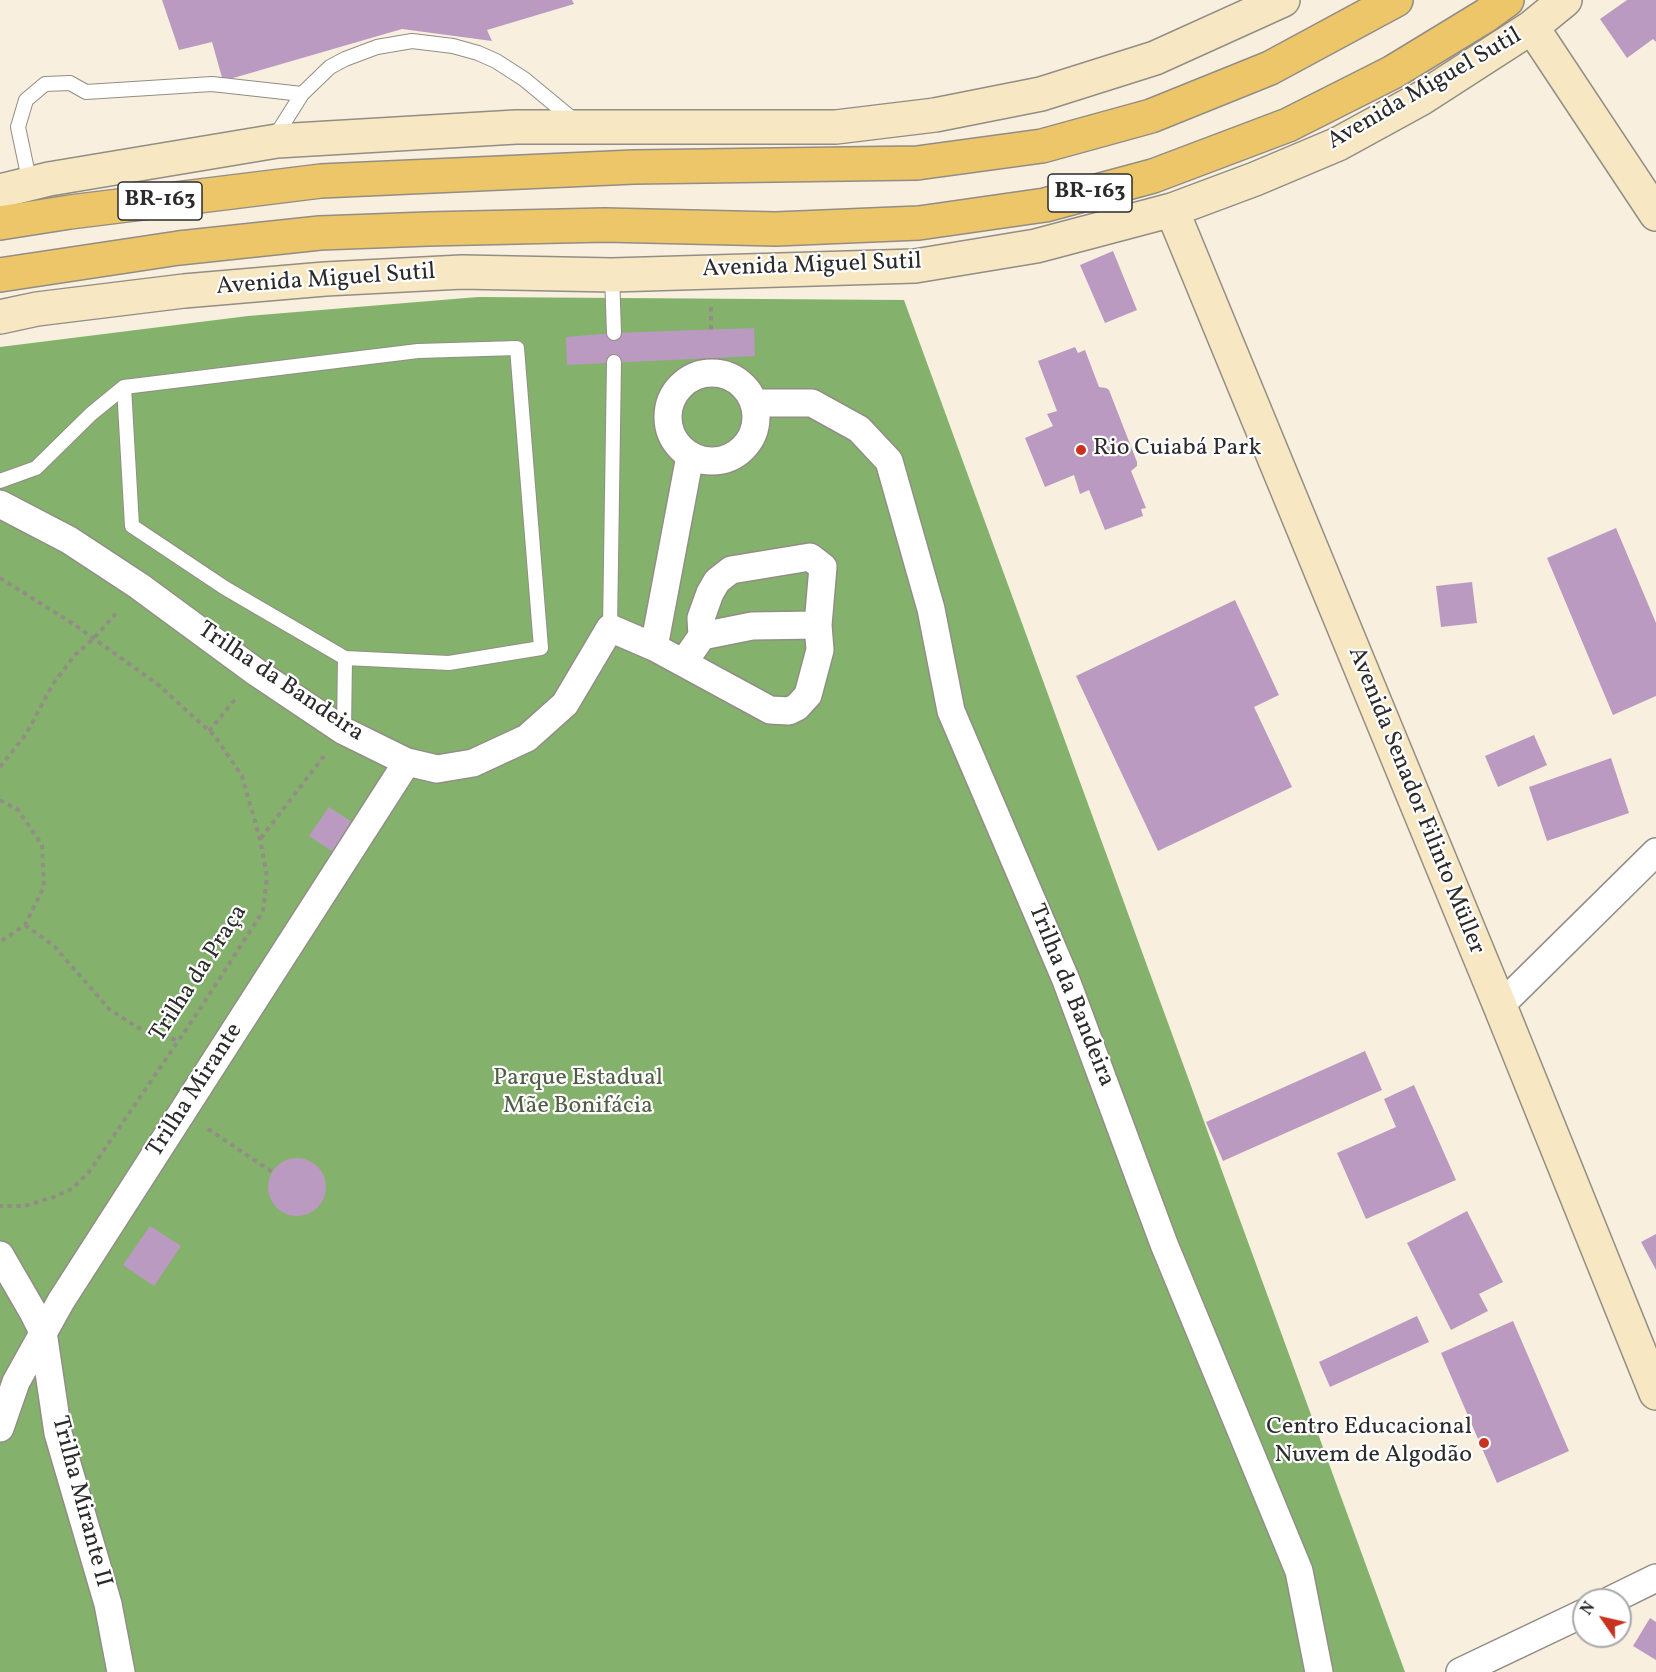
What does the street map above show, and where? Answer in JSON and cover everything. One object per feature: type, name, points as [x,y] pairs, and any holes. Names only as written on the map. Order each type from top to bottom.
[{"type":"highway","name":"BR-163","points":[[0,223],[70,212],[321,182],[634,167],[917,163],[1042,146],[1150,116],[1270,68],[1396,0]]},
{"type":"highway","name":"Avenida Miguel Sutil","points":[[0,275],[179,248],[320,233],[632,224],[776,229],[919,224],[1045,205],[1153,176],[1288,125],[1393,72],[1507,0]]},
{"type":"main road","points":[[15,188],[272,142],[516,127],[836,127],[935,115],[1041,94],[1155,58],[1283,0]]},
{"type":"main road","name":"Avenida Miguel Sutil","points":[[0,317],[38,309],[184,291],[325,279],[462,273],[612,275],[915,266],[1036,246],[1172,210],[1255,179],[1338,144],[1422,98],[1532,27],[1565,0]]},
{"type":"main road","points":[[1532,27],[1656,214]]},
{"type":"main road","name":"Avenida Senador Filinto Müller","points":[[1172,210],[1500,1006],[1656,1393]]},
{"type":"street","points":[[711,366],[739,381],[752,396],[755,406],[758,416],[753,435],[742,452],[724,461],[704,462],[690,456],[672,438],[668,420],[671,400],[683,384],[711,366]]},
{"type":"street","name":"Trilha da Bandeira","points":[[755,406],[762,403],[813,403],[859,429],[889,461],[931,609],[951,711],[1066,980],[1164,1244],[1299,1571],[1319,1672]]},
{"type":"street","points":[[654,647],[690,456]]},
{"type":"street","name":"Trilha da Bandeira","points":[[0,504],[86,551],[139,586],[256,672],[344,731],[407,762],[437,769],[472,763],[526,738],[564,704],[610,628]]},
{"type":"street","points":[[610,628],[684,662],[770,710],[789,711],[797,707],[808,695],[820,650],[818,625],[823,567],[810,556],[731,570],[717,580],[710,593],[701,618],[702,636],[684,662]]},
{"type":"street","points":[[702,636],[752,626],[818,625]]},
{"type":"street","name":"Trilha Mirante","points":[[0,1428],[16,1382],[43,1332],[407,762]]},
{"type":"street","points":[[1500,1006],[1656,852]]},
{"type":"street","name":"Trilha Mirante II","points":[[0,1255],[43,1332],[58,1433],[108,1604],[121,1672]]},
{"type":"street","points":[[1632,1590],[1656,1578]]},
{"type":"street","points":[[1460,1672],[1572,1619]]},
{"type":"lane","points":[[272,142],[302,94],[317,77],[345,59],[377,47],[397,43],[431,43],[478,53],[531,85],[582,127]]},
{"type":"lane","points":[[15,188],[18,127],[26,100],[45,84],[70,83],[86,92],[212,84],[302,94]]},
{"type":"lane","points":[[612,275],[614,333]]},
{"type":"lane","points":[[0,481],[36,468],[91,414],[124,387],[418,351],[517,348],[541,648],[449,663],[345,658],[225,588],[132,526],[124,387]]},
{"type":"lane","points":[[610,628],[614,362]]},
{"type":"lane","points":[[344,731],[345,658]]},
{"type":"path","name":"Trilha da Praça","points":[[0,578],[94,638],[156,682],[215,736],[242,777],[260,839],[267,878],[263,911],[179,1041],[89,1172],[72,1189],[24,1206],[0,1206]]},
{"type":"path","points":[[0,767],[26,734],[53,684],[75,655],[94,638]]},
{"type":"path","points":[[209,731],[256,672]]},
{"type":"path","points":[[260,839],[344,731]]},
{"type":"path","points":[[0,800],[18,810],[42,845],[44,887],[25,925],[0,942]]},
{"type":"path","points":[[25,925],[54,946],[110,1010],[139,1028],[179,1041]]},
{"type":"path","points":[[182,1112],[272,1172]]},
{"type":"green space","name":"Parque Estadual Mãe Bonifácia","points":[[478,297],[904,300],[1405,1672],[0,1672],[0,347],[248,316]]},
{"type":"building","points":[[162,0],[572,0],[574,4],[487,30],[492,41],[402,29],[223,81],[212,42],[179,50]]},
{"type":"building","points":[[1627,0],[1656,0],[1656,42],[1653,39],[1627,58],[1600,19]]},
{"type":"building","points":[[1113,251],[1137,310],[1105,323],[1080,265]]},
{"type":"building","points":[[754,328],[755,356],[567,365],[566,337]]},
{"type":"building","name":"Rio Cuiabá Park","points":[[1075,347],[1078,353],[1085,350],[1099,387],[1109,390],[1137,462],[1137,466],[1131,471],[1146,508],[1141,509],[1143,516],[1105,530],[1089,490],[1080,494],[1074,475],[1045,487],[1025,438],[1053,426],[1047,414],[1057,411],[1038,361]]},
{"type":"building","points":[[1616,528],[1656,623],[1656,696],[1613,715],[1547,558]]},
{"type":"building","points":[[1472,582],[1477,623],[1441,627],[1436,586]]},
{"type":"building","points":[[1235,600],[1279,695],[1254,707],[1292,787],[1158,851],[1076,676]]},
{"type":"building","points":[[1534,735],[1547,765],[1498,787],[1485,756]]},
{"type":"building","points":[[1611,758],[1629,813],[1547,841],[1529,787]]},
{"type":"building","points":[[329,807],[358,826],[338,855],[309,836]]},
{"type":"building","points":[[1365,1051],[1382,1090],[1223,1161],[1206,1122]]},
{"type":"building","points":[[1414,1085],[1456,1180],[1366,1219],[1337,1153],[1396,1127],[1384,1099]]},
{"type":"building","points":[[291,1158],[303,1158],[318,1166],[326,1181],[326,1193],[318,1208],[303,1216],[291,1216],[276,1208],[268,1193],[268,1181],[276,1166]]},
{"type":"building","points":[[1467,1211],[1503,1282],[1479,1294],[1488,1311],[1451,1330],[1407,1243]]},
{"type":"building","points":[[150,1226],[181,1246],[154,1286],[123,1265]]},
{"type":"building","points":[[1656,1234],[1656,1270],[1641,1242]]},
{"type":"building","points":[[1417,1316],[1429,1342],[1330,1387],[1319,1362]]},
{"type":"building","points":[[1513,1321],[1569,1451],[1497,1483],[1441,1353]]},
{"type":"building","points":[[1650,1618],[1656,1622],[1656,1660],[1633,1646]]},
{"type":"place","name":"Rio Cuiabá Park","points":[[1081,450]]},
{"type":"place","name":"Centro Educacional Nuvem de Algodão","points":[[1484,1443]]}]
